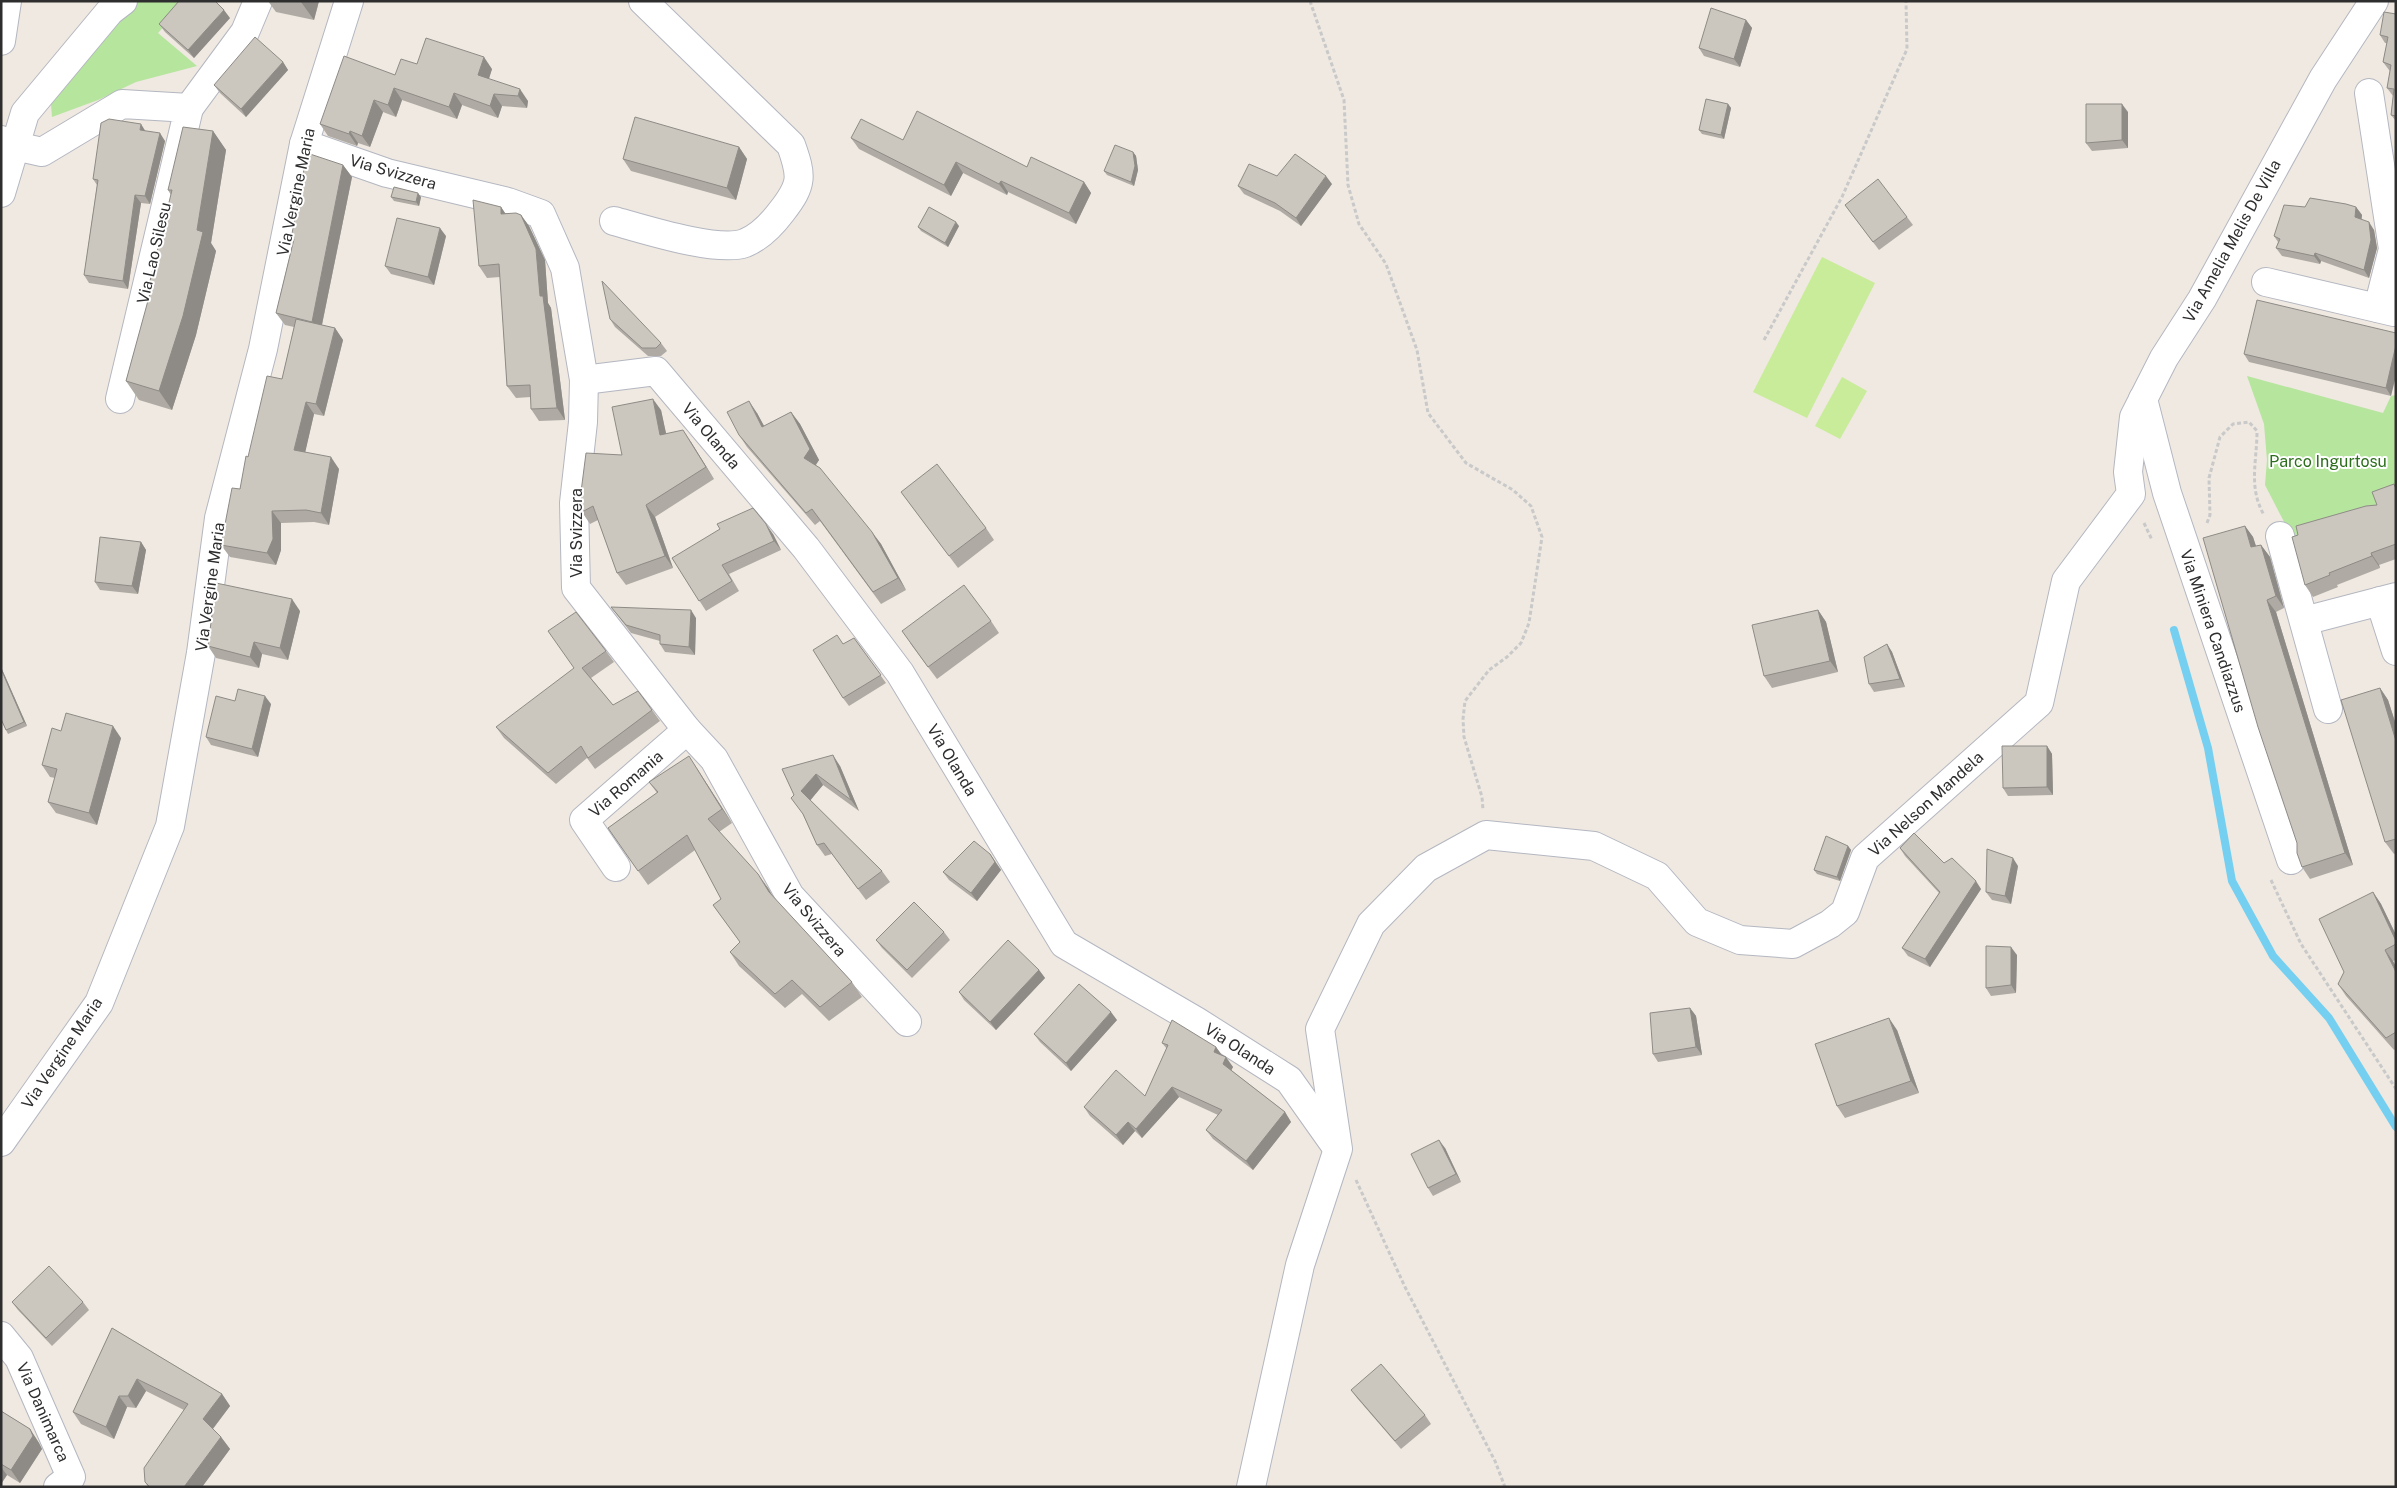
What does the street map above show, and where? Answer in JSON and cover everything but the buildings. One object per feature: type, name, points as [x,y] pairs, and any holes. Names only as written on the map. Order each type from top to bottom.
[{"type":"street","points":[[1,41],[7,1]]},
{"type":"street","points":[[1,193],[8,143],[25,113],[110,11],[123,1]]},
{"type":"street","name":"Via Lao Silesu","points":[[120,399],[189,108],[245,32],[258,1]]},
{"type":"street","name":"Via Vergine Maria","points":[[1,1142],[99,1003],[170,826],[201,653],[219,518],[263,349],[304,144],[349,1]]},
{"type":"street","points":[[614,221],[664,235],[719,245],[745,243],[771,226],[796,194],[800,171],[791,145],[643,1]]},
{"type":"street","name":"Via Amelia Melis De Villa","points":[[2130,494],[2128,472],[2134,417],[2164,358],[2202,299],[2323,79],[2374,1]]},
{"type":"street","points":[[2266,282],[2387,310],[2393,249],[2369,93]]},
{"type":"street","points":[[8,143],[42,152],[122,104],[189,108]]},
{"type":"street","name":"Via Svizzera","points":[[304,144],[387,173],[508,202],[541,214],[565,268],[584,380],[583,422],[574,502],[576,588],[687,730],[714,759],[790,896],[907,1022]]},
{"type":"street","name":"Via Olanda","points":[[584,380],[656,371],[806,548],[900,673],[1064,944],[1196,1021],[1289,1080],[1338,1149]]},
{"type":"street","name":"Via Miniera Candiazzus","points":[[2143,399],[2167,493],[2291,860]]},
{"type":"street","name":"Via Nelson Mandela","points":[[1486,835],[1594,846],[1657,876],[1696,922],[1740,940],[1793,944],[1830,924],[1845,912],[1865,858],[2039,703],[2066,581],[2130,494]]},
{"type":"street","points":[[2280,536],[2328,709]]},
{"type":"street","points":[[2304,621],[2388,599],[2396,651]]},
{"type":"street","name":"Via Romania","points":[[616,867],[584,820],[687,730]]},
{"type":"street","points":[[1251,1487],[1300,1265],[1338,1149],[1320,1029],[1371,924],[1426,868],[1486,835]]},
{"type":"street","name":"Via Danimarca","points":[[1,1336],[20,1358],[71,1477],[58,1487]]},
{"type":"path","points":[[1310,1],[1344,100],[1348,185],[1352,201],[1359,224],[1386,264],[1418,350],[1428,413],[1466,463],[1513,490],[1531,506],[1542,537],[1529,623],[1521,642],[1508,657],[1489,670],[1465,701],[1464,737],[1482,797],[1486,835]]},
{"type":"path","points":[[1764,340],[1842,197],[1907,49],[1906,1]]},
{"type":"path","points":[[2181,533],[2205,528],[2210,515],[2209,478],[2220,437],[2233,424],[2249,422],[2257,430],[2254,481],[2256,501],[2280,536]]},
{"type":"path","points":[[1338,1149],[1362,1189],[1405,1287],[1495,1461],[1505,1487]]},
{"type":"green space","points":[[134,1],[187,1],[158,33],[197,66],[136,82],[98,100],[52,117],[50,92]]},
{"type":"green space","points":[[1822,257],[1875,283],[1807,418],[1753,392]]},
{"type":"green space","name":"Parco Ingurtosu","points":[[2247,376],[2383,413],[2391,396],[2396,395],[2396,498],[2298,549],[2265,485],[2267,460],[2264,424]]},
{"type":"green space","points":[[1842,377],[1867,391],[1840,439],[1815,426]]},
{"type":"waterway","points":[[2174,630],[2208,748],[2232,881],[2273,956],[2329,1018],[2396,1127]]}]
